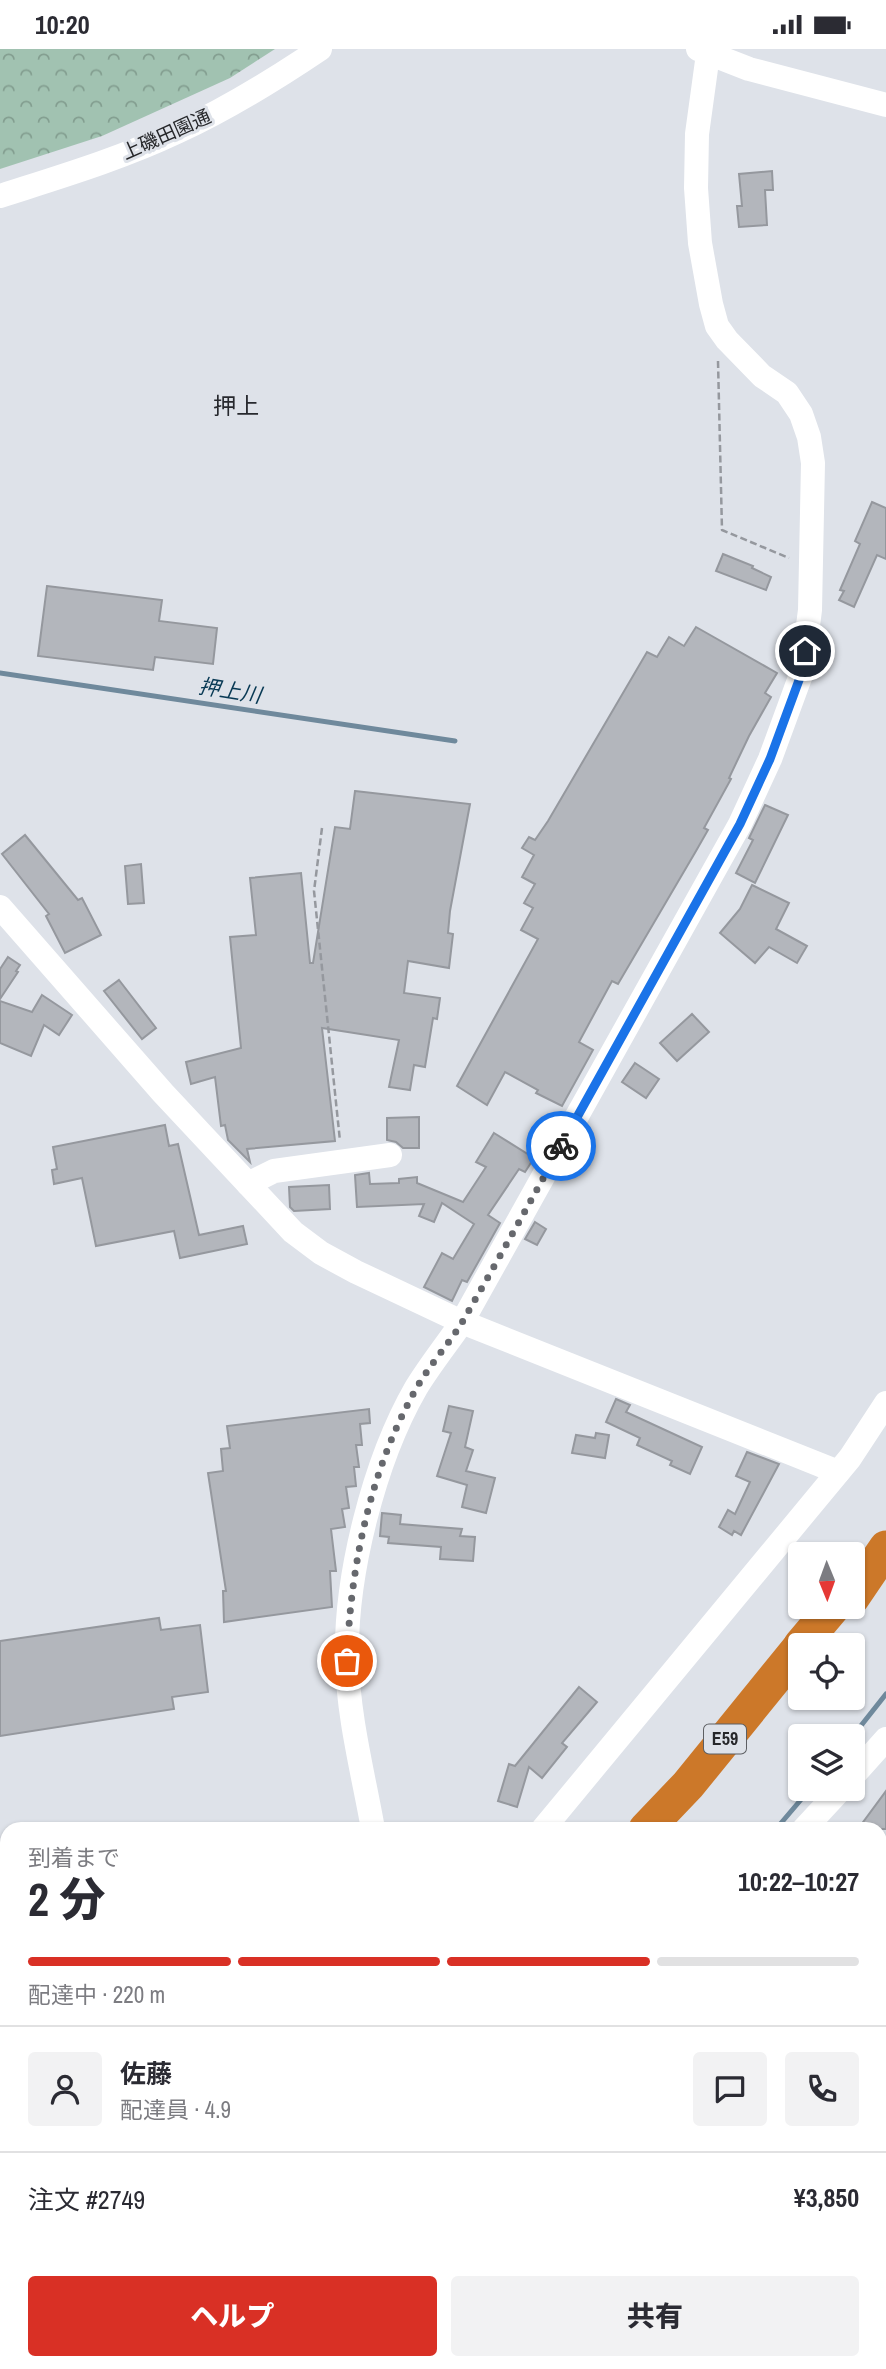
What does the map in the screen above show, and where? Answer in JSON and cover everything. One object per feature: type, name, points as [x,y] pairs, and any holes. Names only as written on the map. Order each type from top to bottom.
[{"type":"highway","points":[[865,1567],[886,1542]]},
{"type":"highway","points":[[865,1579],[886,1548]]},
{"type":"highway","name":"E59","points":[[812,1633],[823,1619]]},
{"type":"highway","name":"E59","points":[[653,1822],[688,1785],[788,1662]]},
{"type":"highway","name":"E59","points":[[677,1822],[702,1795],[788,1685]]},
{"type":"street","name":"上磯田園通","points":[[0,196],[96,164],[175,133],[239,101],[320,49]]},
{"type":"street","points":[[372,1822],[350,1701],[347,1661],[352,1586],[367,1515],[390,1443],[416,1388],[462,1322],[740,824],[770,759],[802,672],[812,568],[813,463],[809,437],[801,414],[788,393],[744,360],[717,326],[710,304],[700,243],[696,188],[703,51],[748,69],[886,104]]},
{"type":"street","points":[[0,907],[163,1093],[293,1232],[321,1253],[462,1322],[838,1472]]},
{"type":"street","points":[[248,1184],[274,1171],[390,1155]]},
{"type":"street","points":[[549,1822],[838,1472],[886,1403]]},
{"type":"street","points":[[865,1762],[886,1739]]},
{"type":"street","points":[[810,1822],[830,1801]]},
{"type":"path","points":[[717,326],[722,530],[812,568]]},
{"type":"path","points":[[322,828],[314,891],[342,1162]]},
{"type":"green space","points":[[0,49],[275,49],[230,78],[102,136],[0,169]]},
{"type":"building","points":[[772,171],[773,190],[765,190],[767,225],[739,227],[737,206],[742,206],[739,174]]},
{"type":"building","points":[[872,502],[886,508],[886,559],[877,555],[854,607],[839,600],[844,591],[840,590],[860,544],[855,541]]},
{"type":"building","points":[[723,554],[753,566],[752,568],[771,577],[766,590],[716,571]]},
{"type":"building","points":[[47,586],[162,600],[159,621],[217,628],[213,664],[155,657],[153,670],[38,656]]},
{"type":"building","points":[[696,627],[777,673],[765,693],[771,697],[704,828],[708,830],[618,984],[612,981],[579,1042],[593,1050],[562,1106],[536,1093],[538,1090],[505,1072],[487,1105],[457,1086],[538,939],[521,930],[533,908],[524,903],[535,884],[522,877],[534,855],[522,848],[529,837],[535,840],[548,821],[647,652],[657,657],[669,637],[684,646]]},
{"type":"building","points":[[355,791],[470,804],[450,911],[448,933],[453,934],[449,968],[408,961],[404,993],[440,998],[437,1019],[433,1018],[425,1067],[414,1065],[410,1090],[389,1087],[399,1040],[322,1028],[335,1141],[247,1149],[250,1162],[228,1140],[225,1125],[221,1126],[215,1077],[191,1084],[186,1062],[241,1048],[230,937],[256,935],[250,878],[301,873],[310,963],[313,963],[335,827],[350,829]]},
{"type":"building","points":[[765,805],[788,815],[755,883],[736,873],[753,840],[749,838]]},
{"type":"building","points":[[25,835],[78,900],[82,898],[101,935],[65,953],[46,916],[49,914],[2,854]]},
{"type":"building","points":[[141,864],[144,903],[128,904],[125,866]]},
{"type":"building","points":[[752,885],[789,903],[776,929],[807,946],[797,963],[769,947],[755,963],[720,933],[740,909]]},
{"type":"building","points":[[8,957],[20,965],[0,999],[0,969]]},
{"type":"building","points":[[119,980],[156,1028],[142,1039],[104,991]]},
{"type":"building","points":[[42,995],[72,1015],[59,1035],[44,1025],[31,1056],[0,1043],[0,1001],[32,1012]]},
{"type":"building","points":[[692,1014],[709,1032],[677,1061],[660,1043]]},
{"type":"building","points":[[635,1063],[659,1079],[646,1098],[622,1082]]},
{"type":"building","points":[[419,1117],[419,1148],[403,1148],[396,1142],[387,1140],[387,1118]]},
{"type":"building","points":[[165,1125],[169,1146],[178,1144],[199,1235],[243,1226],[247,1244],[180,1258],[174,1231],[96,1246],[82,1178],[54,1184],[52,1170],[57,1169],[53,1147]]},
{"type":"building","points":[[494,1133],[534,1158],[525,1172],[519,1169],[488,1215],[500,1223],[467,1282],[462,1280],[452,1301],[424,1287],[442,1253],[453,1259],[474,1224],[442,1203],[434,1222],[419,1216],[424,1204],[357,1207],[355,1175],[369,1173],[370,1184],[399,1183],[399,1179],[417,1177],[417,1183],[463,1202],[486,1167],[476,1162]]},
{"type":"building","points":[[329,1185],[330,1209],[294,1211],[290,1207],[289,1187]]},
{"type":"building","points":[[535,1222],[546,1229],[537,1245],[525,1239]]},
{"type":"building","points":[[616,1399],[630,1405],[626,1412],[702,1447],[690,1474],[670,1465],[672,1461],[637,1445],[640,1438],[606,1422]]},
{"type":"building","points":[[449,1406],[473,1411],[465,1447],[473,1450],[466,1471],[495,1478],[486,1513],[462,1507],[467,1485],[437,1476],[451,1433],[443,1431]]},
{"type":"building","points":[[369,1409],[370,1423],[360,1424],[362,1445],[356,1445],[359,1467],[354,1467],[356,1486],[346,1487],[349,1508],[342,1509],[345,1527],[331,1529],[336,1571],[330,1571],[332,1607],[224,1622],[223,1591],[226,1591],[208,1473],[223,1471],[221,1449],[230,1448],[227,1426]]},
{"type":"building","points":[[596,1433],[609,1435],[605,1458],[572,1453],[576,1435],[595,1438]]},
{"type":"building","points":[[747,1452],[779,1464],[741,1535],[734,1531],[732,1535],[719,1527],[728,1510],[735,1514],[750,1482],[736,1476]]},
{"type":"building","points":[[382,1513],[401,1515],[400,1524],[462,1529],[460,1536],[475,1537],[473,1561],[440,1559],[441,1547],[388,1543],[389,1537],[380,1536]]},
{"type":"building","points":[[159,1618],[161,1630],[200,1625],[208,1692],[172,1697],[174,1709],[0,1736],[0,1641]]},
{"type":"building","points":[[579,1687],[597,1702],[562,1743],[567,1747],[542,1778],[529,1767],[517,1807],[498,1801],[509,1764],[515,1766]]},
{"type":"building","points":[[886,1791],[886,1822],[863,1822]]},
{"type":"waterway","name":"押上川","points":[[0,673],[455,741]]},
{"type":"waterway","points":[[862,1724],[886,1694]]},
{"type":"waterway","points":[[782,1822],[800,1801]]},
{"type":"way so far","points":[[347,1661],[352,1586],[367,1515],[390,1443],[416,1388],[462,1322],[561,1146]]},
{"type":"district","name":"押上","points":[[236,406]]},
{"type":"route","points":[[561,1146],[740,824],[770,759],[802,672],[805,651]]}]
